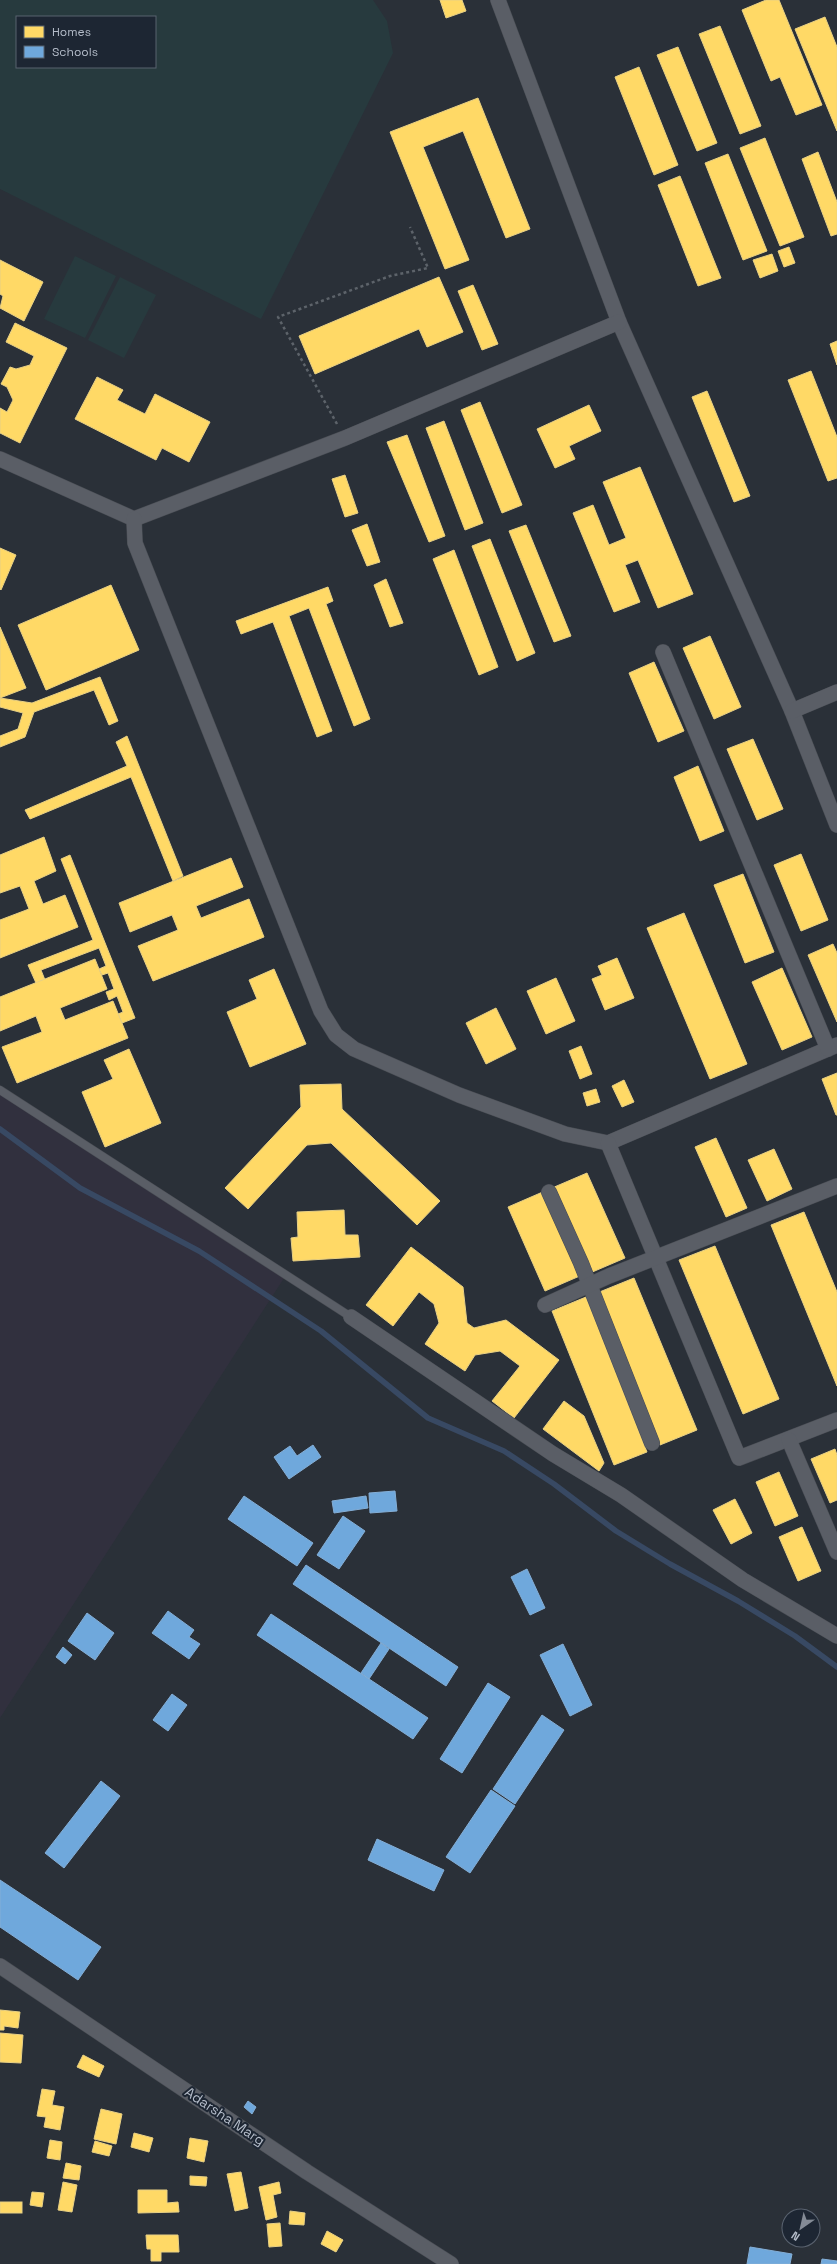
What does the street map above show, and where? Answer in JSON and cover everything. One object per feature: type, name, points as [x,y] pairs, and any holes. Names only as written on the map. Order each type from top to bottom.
[{"type":"street","points":[[498,0],[619,322],[792,711],[837,825]]},
{"type":"street","points":[[0,459],[134,519],[345,438],[619,322]]},
{"type":"street","points":[[134,519],[135,543],[321,1011],[336,1036],[354,1049],[459,1095],[565,1134],[608,1143],[832,1047],[663,652]]},
{"type":"street","points":[[792,711],[837,692]]},
{"type":"street","points":[[608,1143],[657,1257],[739,1458],[790,1440],[837,1420]]},
{"type":"street","points":[[545,1305],[657,1257],[837,1186]]},
{"type":"street","points":[[549,1192],[581,1263],[588,1286],[652,1443]]},
{"type":"street","points":[[351,1317],[553,1454],[620,1495],[743,1580],[837,1636]]},
{"type":"street","points":[[790,1440],[837,1552]]},
{"type":"street","name":"Adarsha Marg","points":[[0,1966],[307,2172],[451,2264]]},
{"type":"lane","points":[[0,1090],[351,1317]]},
{"type":"path","points":[[345,438],[278,316],[390,276],[428,268],[410,227]]},
{"type":"shaded area","points":[[0,1090],[286,1275],[0,1718]]},
{"type":"green space","points":[[0,0],[373,0],[387,21],[393,53],[261,319],[0,189]]},
{"type":"green space","points":[[75,256],[116,276],[85,338],[44,319]]},
{"type":"green space","points":[[120,277],[156,295],[124,358],[88,340]]},
{"type":"building: Homes","points":[[440,0],[462,0],[466,11],[446,18]]},
{"type":"building: Homes","points":[[766,0],[779,0],[822,105],[796,115],[780,77],[771,81],[742,10]]},
{"type":"building: Homes","points":[[825,17],[837,47],[837,131],[795,29]]},
{"type":"building: Homes","points":[[720,26],[761,126],[740,134],[699,34]]},
{"type":"building: Homes","points":[[678,47],[717,143],[697,151],[657,55]]},
{"type":"building: Homes","points":[[639,67],[678,165],[654,175],[615,77]]},
{"type":"building: Homes","points":[[478,98],[530,229],[506,238],[463,131],[423,147],[469,260],[445,269],[390,132]]},
{"type":"building: Homes","points":[[765,138],[804,237],[780,246],[740,148]]},
{"type":"building: Homes","points":[[818,152],[837,202],[837,234],[831,236],[802,159]]},
{"type":"building: Homes","points":[[728,154],[767,251],[743,260],[705,163]]},
{"type":"building: Homes","points":[[680,176],[721,278],[698,286],[658,185]]},
{"type":"building: Homes","points":[[789,247],[795,263],[784,267],[778,251]]},
{"type":"building: Homes","points":[[772,254],[778,271],[760,278],[753,260]]},
{"type":"building: Homes","points":[[0,260],[43,282],[24,321],[0,308],[3,296],[0,294]]},
{"type":"building: Homes","points":[[439,277],[463,332],[427,347],[419,329],[315,374],[299,336]]},
{"type":"building: Homes","points":[[473,285],[498,344],[482,350],[458,291]]},
{"type":"building: Homes","points":[[15,323],[67,348],[20,443],[0,433],[0,408],[7,412],[13,400],[7,387],[1,384],[10,367],[16,369],[30,365],[34,356],[6,342]]},
{"type":"building: Homes","points":[[837,341],[837,365],[830,344]]},
{"type":"building: Homes","points":[[811,371],[837,437],[837,478],[828,481],[788,380]]},
{"type":"building: Homes","points":[[97,377],[123,390],[117,400],[145,414],[155,394],[210,422],[189,462],[162,448],[156,460],[75,419]]},
{"type":"building: Homes","points":[[707,391],[750,496],[734,502],[692,397]]},
{"type":"building: Homes","points":[[480,402],[522,505],[502,513],[461,410]]},
{"type":"building: Homes","points":[[589,405],[601,431],[569,446],[575,459],[555,468],[537,429]]},
{"type":"building: Homes","points":[[444,421],[483,523],[465,530],[426,428]]},
{"type":"building: Homes","points":[[407,435],[445,536],[429,542],[387,442]]},
{"type":"building: Homes","points":[[640,467],[693,594],[658,608],[638,560],[625,565],[640,602],[614,612],[573,513],[593,505],[609,545],[626,538],[603,482]]},
{"type":"building: Homes","points":[[345,475],[358,513],[345,517],[332,479]]},
{"type":"building: Homes","points":[[367,524],[380,562],[367,566],[352,530]]},
{"type":"building: Homes","points":[[526,525],[571,636],[554,642],[509,531]]},
{"type":"building: Homes","points":[[490,539],[535,653],[517,661],[472,546]]},
{"type":"building: Homes","points":[[0,548],[16,555],[1,590],[0,589]]},
{"type":"building: Homes","points":[[454,550],[498,667],[479,675],[433,559]]},
{"type":"building: Homes","points":[[386,579],[403,623],[390,627],[374,585]]},
{"type":"building: Homes","points":[[111,585],[139,650],[46,690],[18,625]]},
{"type":"building: Homes","points":[[328,587],[333,601],[326,604],[370,719],[354,726],[309,608],[289,616],[332,731],[317,737],[273,622],[241,634],[236,621]]},
{"type":"building: Homes","points":[[0,627],[26,688],[0,698]]},
{"type":"building: Homes","points":[[710,636],[741,707],[714,719],[683,648]]},
{"type":"building: Homes","points":[[654,662],[684,731],[658,742],[629,673]]},
{"type":"building: Homes","points":[[100,677],[118,721],[109,725],[94,690],[34,712],[25,737],[0,747],[0,736],[18,729],[23,713],[0,707],[0,698],[32,703]]},
{"type":"building: Homes","points":[[127,736],[183,876],[173,881],[131,777],[30,819],[25,810],[127,766],[116,742]]},
{"type":"building: Homes","points":[[753,739],[783,809],[757,820],[727,749]]},
{"type":"building: Homes","points":[[698,766],[724,831],[700,841],[674,777]]},
{"type":"building: Homes","points":[[44,837],[56,871],[34,881],[43,904],[65,895],[78,927],[0,958],[0,920],[29,909],[20,886],[0,893],[0,855]]},
{"type":"building: Homes","points":[[801,854],[828,920],[801,931],[774,865]]},
{"type":"building: Homes","points":[[70,855],[135,1018],[122,1023],[118,1014],[123,1012],[117,996],[109,1000],[106,992],[114,989],[108,973],[102,975],[99,969],[106,966],[99,948],[41,970],[45,980],[36,983],[28,965],[93,940],[61,859]]},
{"type":"building: Homes","points":[[231,858],[243,887],[196,906],[201,918],[249,899],[264,937],[153,981],[138,946],[178,930],[172,915],[130,932],[119,903]]},
{"type":"building: Homes","points":[[743,874],[774,952],[745,963],[714,885]]},
{"type":"building: Homes","points":[[684,913],[747,1064],[710,1079],[647,928]]},
{"type":"building: Homes","points":[[833,944],[837,953],[837,1022],[808,955]]},
{"type":"building: Homes","points":[[617,958],[634,998],[605,1010],[592,979],[602,975],[598,966]]},
{"type":"building: Homes","points":[[95,959],[107,989],[60,1008],[65,1020],[113,1001],[128,1038],[17,1083],[2,1047],[42,1032],[36,1016],[0,1031],[0,997]]},
{"type":"building: Homes","points":[[782,968],[812,1037],[782,1050],[752,982]]},
{"type":"building: Homes","points":[[274,969],[306,1044],[250,1067],[227,1012],[257,999],[249,980]]},
{"type":"building: Homes","points":[[556,978],[575,1021],[546,1034],[527,991]]},
{"type":"building: Homes","points":[[496,1008],[516,1049],[486,1064],[466,1023]]},
{"type":"building: Homes","points":[[581,1046],[592,1074],[580,1079],[569,1051]]},
{"type":"building: Homes","points":[[129,1049],[161,1123],[105,1147],[82,1092],[113,1079],[104,1060]]},
{"type":"building: Homes","points":[[837,1073],[837,1115],[836,1115],[822,1079]]},
{"type":"building: Homes","points":[[624,1080],[634,1102],[622,1107],[612,1086]]},
{"type":"building: Homes","points":[[341,1084],[342,1109],[440,1201],[417,1225],[331,1143],[307,1145],[248,1209],[225,1188],[301,1107],[300,1085]]},
{"type":"building: Homes","points":[[596,1089],[600,1102],[587,1106],[583,1093]]},
{"type":"building: Homes","points":[[716,1138],[747,1208],[726,1217],[695,1147]]},
{"type":"building: Homes","points":[[774,1149],[792,1189],[767,1201],[748,1160]]},
{"type":"building: Homes","points":[[587,1173],[625,1258],[590,1273],[552,1188]]},
{"type":"building: Homes","points":[[545,1191],[582,1275],[545,1291],[508,1207]]},
{"type":"building: Homes","points":[[344,1210],[345,1235],[358,1235],[360,1257],[293,1261],[291,1238],[298,1237],[297,1212]]},
{"type":"building: Homes","points":[[804,1212],[837,1292],[837,1386],[771,1225]]},
{"type":"building: Homes","points":[[715,1246],[779,1399],[743,1414],[679,1260]]},
{"type":"building: Homes","points":[[411,1247],[463,1287],[467,1323],[474,1328],[506,1320],[559,1360],[514,1418],[492,1401],[520,1366],[500,1351],[475,1355],[465,1371],[425,1344],[439,1323],[434,1304],[419,1292],[393,1326],[366,1305]]},
{"type":"building: Homes","points":[[634,1278],[697,1430],[660,1445],[597,1293]]},
{"type":"building: Homes","points":[[586,1297],[647,1452],[614,1465],[552,1311]]},
{"type":"building: Homes","points":[[564,1401],[584,1416],[604,1463],[599,1471],[543,1429]]},
{"type":"building: Homes","points":[[835,1449],[837,1455],[837,1500],[830,1503],[811,1459]]},
{"type":"building: Homes","points":[[779,1472],[798,1516],[775,1526],[756,1482]]},
{"type":"building: Homes","points":[[735,1499],[752,1533],[731,1544],[713,1510]]},
{"type":"building: Homes","points":[[802,1527],[821,1571],[798,1581],[779,1537]]},
{"type":"building: Homes","points":[[0,2010],[20,2012],[18,2028],[4,2026],[4,2030],[0,2030]]},
{"type":"building: Homes","points":[[0,2033],[23,2035],[21,2063],[0,2062]]},
{"type":"building: Homes","points":[[83,2055],[104,2066],[99,2077],[77,2067]]},
{"type":"building: Homes","points":[[42,2089],[55,2091],[52,2105],[64,2107],[60,2130],[44,2127],[46,2117],[37,2116]]},
{"type":"building: Homes","points":[[101,2109],[122,2114],[116,2144],[94,2139]]},
{"type":"building: Homes","points":[[134,2133],[153,2138],[149,2152],[131,2147]]},
{"type":"building: Homes","points":[[190,2138],[208,2141],[204,2162],[187,2158]]},
{"type":"building: Homes","points":[[50,2140],[62,2142],[60,2160],[47,2158]]},
{"type":"building: Homes","points":[[95,2141],[112,2146],[109,2156],[92,2152]]},
{"type":"building: Homes","points":[[66,2163],[81,2166],[79,2180],[63,2178]]},
{"type":"building: Homes","points":[[241,2172],[248,2208],[235,2211],[227,2174]]},
{"type":"building: Homes","points":[[190,2176],[207,2177],[206,2186],[190,2185]]},
{"type":"building: Homes","points":[[63,2182],[77,2185],[72,2212],[58,2210]]},
{"type":"building: Homes","points":[[279,2182],[281,2193],[273,2195],[277,2217],[266,2220],[259,2187]]},
{"type":"building: Homes","points":[[138,2190],[167,2190],[167,2203],[178,2202],[179,2212],[138,2213]]},
{"type":"building: Homes","points":[[32,2192],[44,2193],[42,2207],[30,2205]]},
{"type":"building: Homes","points":[[0,2202],[22,2202],[22,2213],[0,2213]]},
{"type":"building: Homes","points":[[290,2211],[305,2213],[304,2225],[289,2224]]},
{"type":"building: Homes","points":[[280,2223],[282,2246],[269,2247],[267,2224]]},
{"type":"building: Homes","points":[[327,2231],[343,2240],[336,2252],[321,2244]]},
{"type":"building: Homes","points":[[146,2235],[178,2235],[179,2252],[161,2252],[161,2261],[151,2261],[151,2249],[147,2249]]},
{"type":"building: Schools","points":[[313,1445],[321,1457],[289,1479],[274,1457],[290,1446],[297,1456]]},
{"type":"building: Schools","points":[[395,1491],[397,1511],[370,1513],[369,1493]]},
{"type":"building: Schools","points":[[244,1496],[313,1543],[297,1566],[228,1519]]},
{"type":"building: Schools","points":[[366,1496],[368,1508],[334,1513],[332,1501]]},
{"type":"building: Schools","points":[[343,1516],[365,1531],[339,1569],[317,1555]]},
{"type":"building: Schools","points":[[306,1565],[458,1667],[446,1686],[293,1584]]},
{"type":"building: Schools","points":[[527,1569],[545,1608],[530,1615],[511,1577]]},
{"type":"building: Schools","points":[[168,1611],[194,1630],[189,1637],[200,1644],[189,1659],[152,1633]]},
{"type":"building: Schools","points":[[87,1613],[114,1633],[95,1660],[68,1641]]},
{"type":"building: Schools","points":[[271,1614],[428,1718],[413,1739],[257,1635]]},
{"type":"building: Schools","points":[[381,1643],[389,1649],[369,1679],[361,1673]]},
{"type":"building: Schools","points":[[563,1644],[592,1705],[570,1716],[540,1655]]},
{"type":"building: Schools","points":[[63,1647],[72,1655],[65,1664],[56,1657]]},
{"type":"building: Schools","points":[[488,1683],[510,1697],[462,1773],[440,1759]]},
{"type":"building: Schools","points":[[172,1694],[187,1705],[168,1731],[153,1720]]},
{"type":"building: Schools","points":[[542,1715],[564,1730],[515,1804],[493,1789]]},
{"type":"building: Schools","points":[[101,1781],[120,1796],[64,1868],[45,1853]]},
{"type":"building: Schools","points":[[491,1790],[515,1806],[470,1873],[446,1857]]},
{"type":"building: Schools","points":[[377,1839],[444,1870],[434,1891],[368,1860]]},
{"type":"building: Schools","points":[[0,1880],[101,1947],[78,1980],[0,1927]]},
{"type":"building: Schools","points":[[248,2101],[256,2107],[252,2114],[244,2107]]},
{"type":"building: Schools","points":[[750,2247],[792,2254],[790,2264],[747,2264]]},
{"type":"building: Schools","points":[[822,2259],[837,2261],[837,2264],[821,2264]]},
{"type":"waterway","points":[[0,1129],[80,1188],[199,1251],[321,1331],[428,1418],[504,1451],[554,1484],[616,1531],[670,1564],[738,1601],[795,1636],[837,1667]]}]
